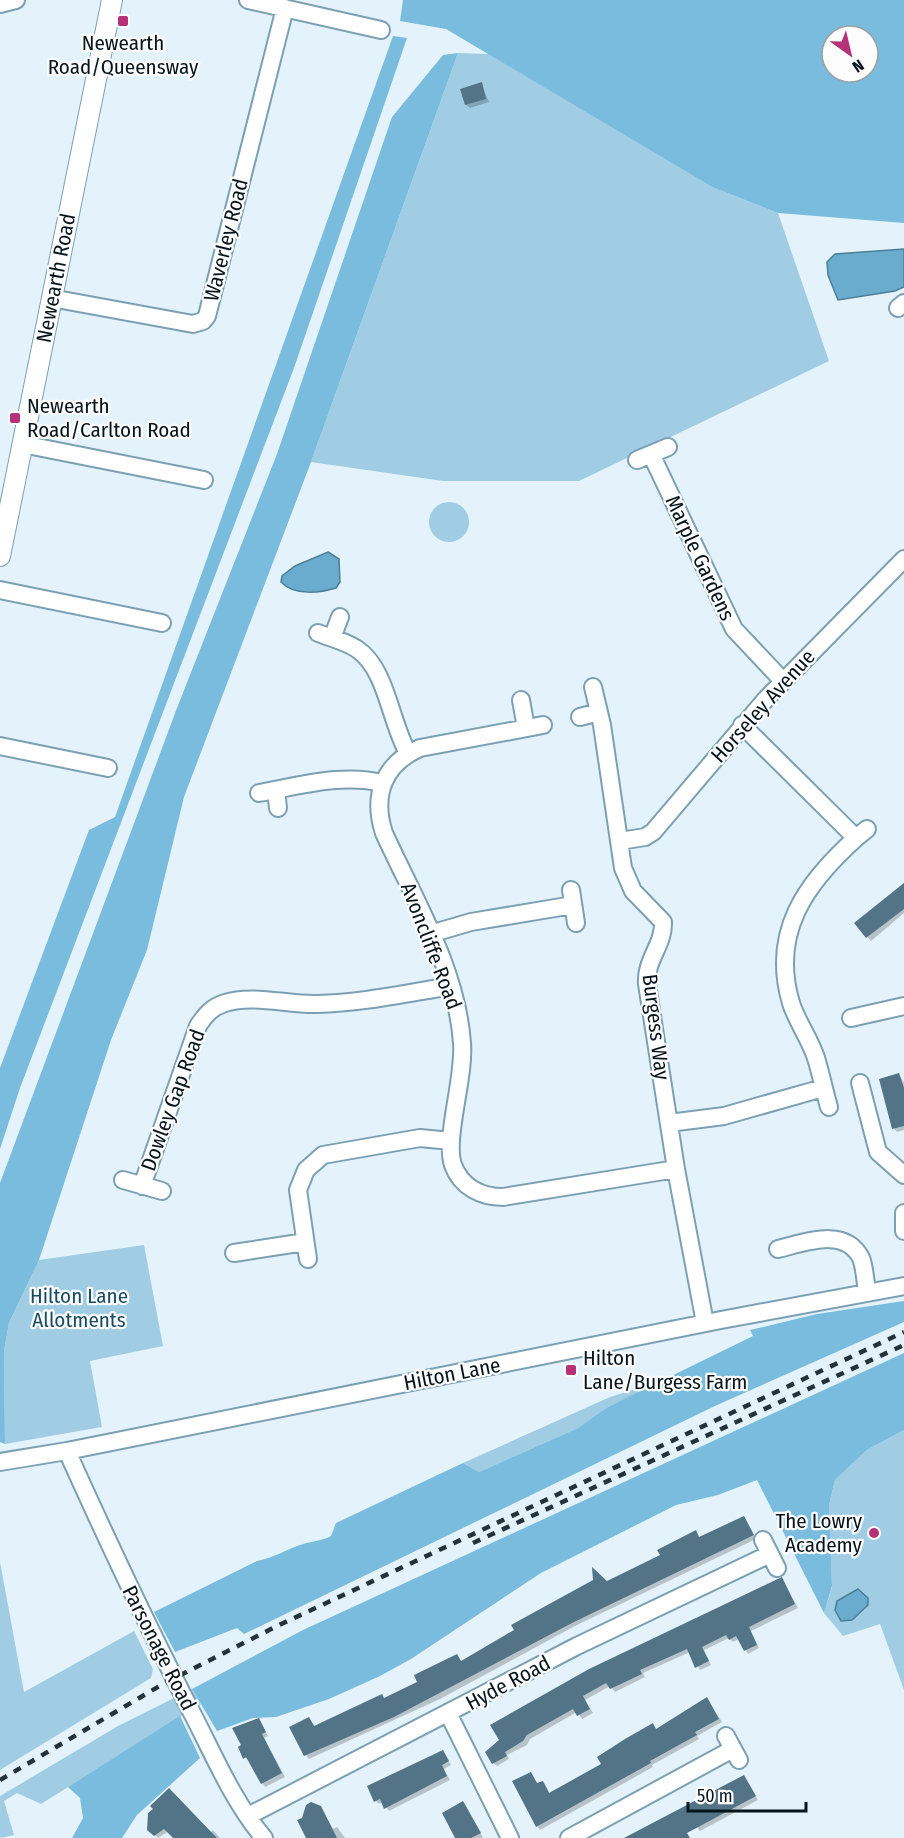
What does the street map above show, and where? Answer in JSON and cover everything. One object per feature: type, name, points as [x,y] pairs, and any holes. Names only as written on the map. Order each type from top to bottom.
[{"type":"main road","name":"Newearth Road","points":[[0,556],[7,480],[22,444],[112,0]]},
{"type":"street","points":[[0,4],[16,0]]},
{"type":"street","points":[[248,0],[285,8],[322,8],[381,30]]},
{"type":"street","name":"Waverley Road","points":[[51,298],[193,324],[203,321],[207,316],[285,8]]},
{"type":"street","points":[[22,444],[204,481]]},
{"type":"street","name":"Marple Gardens","points":[[668,447],[644,457],[734,629],[783,681]]},
{"type":"street","name":"Horseley Avenue","points":[[620,842],[645,837],[653,832],[742,725],[904,559]]},
{"type":"street","points":[[0,590],[162,623]]},
{"type":"street","points":[[340,616],[325,636],[359,650],[376,670],[397,734],[408,753]]},
{"type":"street","name":"Burgess Way","points":[[592,687],[599,712],[627,880],[633,891],[663,922],[661,938],[646,973],[676,1169],[705,1323]]},
{"type":"street","points":[[278,808],[267,791],[345,779],[382,783],[394,765],[408,753],[429,746],[535,726],[522,700]]},
{"type":"street","points":[[580,717],[599,712]]},
{"type":"street","points":[[742,725],[862,834],[817,876],[803,896],[788,938],[786,960],[789,994],[799,1023],[816,1056],[829,1107]]},
{"type":"street","points":[[0,746],[108,768]]},
{"type":"street","name":"Avoncliffe Road","points":[[382,783],[378,800],[382,826],[451,986],[459,1019],[463,1062],[451,1141],[453,1167],[462,1182],[481,1194],[492,1197],[676,1169]]},
{"type":"street","points":[[430,934],[572,897],[576,923]]},
{"type":"street","name":"Dowley Gap Road","points":[[142,1186],[198,1026],[214,1007],[227,1002],[243,1000],[317,1004],[344,1002],[451,986]]},
{"type":"street","points":[[851,1018],[904,1006]]},
{"type":"street","points":[[860,1083],[878,1152],[904,1175]]},
{"type":"street","points":[[669,1123],[756,1109],[823,1088]]},
{"type":"street","points":[[308,1259],[298,1190],[300,1179],[314,1161],[336,1152],[420,1138],[451,1141]]},
{"type":"street","name":"Dowley Gap Road","points":[[123,1180],[162,1191]]},
{"type":"street","points":[[904,1213],[904,1231]]},
{"type":"street","points":[[778,1249],[827,1238],[840,1240],[855,1250],[862,1260],[867,1291]]},
{"type":"street","points":[[234,1253],[305,1242]]},
{"type":"street","name":"Hilton Lane","points":[[0,1462],[67,1451],[867,1291],[904,1286]]},
{"type":"street","name":"Parsonage Road","points":[[67,1451],[139,1611],[248,1816],[264,1838]]},
{"type":"street","name":"Hyde Road","points":[[248,1816],[577,1646],[770,1554]]},
{"type":"street","points":[[449,1714],[510,1838]]},
{"type":"street","points":[[569,1838],[733,1748]]},
{"type":"green space","points":[[458,53],[489,54],[712,187],[778,213],[829,361],[579,481],[443,481],[311,462]]},
{"type":"green space","points":[[449,502],[457,503],[463,508],[468,514],[468,530],[463,536],[457,541],[449,542],[441,541],[435,536],[430,530],[429,522],[430,514],[435,508],[441,503]]},
{"type":"green space","name":"Hilton Lane Allotments","points":[[144,1245],[163,1346],[90,1361],[102,1427],[5,1444],[4,1351],[9,1323],[39,1260]]},
{"type":"green space","points":[[671,1378],[606,1408],[578,1428],[479,1472],[463,1463],[610,1397]]},
{"type":"green space","name":"The Lowry Academy","points":[[904,1430],[904,1690],[880,1624],[843,1636],[824,1613],[832,1587],[829,1505],[835,1480],[867,1450]]},
{"type":"green space","points":[[0,1562],[24,1692],[134,1631],[153,1669],[151,1678],[0,1770]]},
{"type":"green space","points":[[192,1689],[201,1704],[41,1804],[17,1793],[4,1801],[14,1835],[0,1838],[0,1796],[118,1726]]},
{"type":"shaded area","points":[[403,0],[904,0],[904,223],[778,213],[712,187],[446,29],[400,21]]},
{"type":"shaded area","points":[[393,36],[407,38],[294,368],[20,1088],[0,1149],[0,1068],[89,830],[115,817]]},
{"type":"shaded area","points":[[458,53],[311,462],[184,797],[147,950],[111,1040],[39,1260],[9,1323],[4,1351],[5,1444],[0,1442],[0,1183],[177,708],[277,454],[392,117],[443,55]]},
{"type":"shaded area","points":[[904,249],[904,287],[895,291],[838,300],[828,275],[827,262],[835,254]]},
{"type":"shaded area","points":[[328,552],[339,559],[340,582],[336,588],[315,592],[300,591],[293,590],[281,582],[282,576],[295,566]]},
{"type":"shaded area","points":[[904,1301],[904,1322],[717,1405],[244,1634],[237,1628],[175,1652],[154,1612],[257,1561],[331,1536],[336,1523],[463,1463],[479,1472],[578,1428],[606,1408],[753,1336],[750,1330],[817,1314]]},
{"type":"shaded area","points":[[904,1353],[904,1430],[867,1450],[835,1480],[829,1505],[832,1586],[824,1613],[757,1480],[718,1495],[676,1505],[541,1573],[411,1659],[329,1699],[276,1717],[253,1718],[217,1731],[192,1689],[303,1630]]},
{"type":"shaded area","points":[[858,1589],[868,1598],[868,1605],[852,1620],[841,1621],[835,1610],[837,1601]]},
{"type":"shaded area","points":[[180,1716],[200,1758],[137,1815],[122,1838],[72,1838],[83,1818],[80,1798],[68,1787]]},
{"type":"building","points":[[482,82],[486,99],[465,105],[460,89]]},
{"type":"building","points":[[904,883],[904,909],[866,938],[854,923]]},
{"type":"building","points":[[899,1073],[904,1088],[904,1126],[892,1129],[879,1079]]},
{"type":"building","points":[[744,1516],[754,1535],[572,1623],[394,1717],[304,1756],[289,1727],[309,1717],[314,1726],[382,1694],[384,1698],[417,1682],[414,1675],[457,1654],[461,1661],[514,1630],[511,1625],[593,1580],[592,1567],[607,1581],[660,1555],[657,1550],[696,1530],[699,1537]]},
{"type":"building","points":[[782,1577],[795,1604],[749,1627],[757,1645],[744,1651],[736,1636],[729,1640],[726,1635],[702,1647],[709,1661],[695,1668],[687,1649],[640,1670],[642,1674],[610,1689],[606,1683],[583,1696],[590,1709],[577,1716],[573,1709],[527,1735],[523,1741],[505,1752],[507,1756],[492,1764],[485,1752],[499,1740],[490,1725],[589,1669]]},
{"type":"building","points":[[707,1697],[719,1719],[695,1732],[697,1735],[650,1761],[651,1763],[536,1827],[512,1781],[531,1772],[537,1783],[543,1781],[549,1793],[601,1764],[597,1757],[625,1739],[653,1723],[656,1729]]},
{"type":"building","points":[[259,1718],[266,1732],[262,1734],[282,1773],[261,1784],[246,1757],[243,1759],[238,1747],[241,1745],[232,1728]]},
{"type":"building","points":[[443,1750],[449,1761],[442,1765],[447,1776],[384,1809],[380,1799],[374,1802],[367,1786]]},
{"type":"building","points":[[744,1775],[756,1796],[687,1833],[690,1838],[624,1838]]},
{"type":"building","points":[[169,1788],[217,1838],[173,1838],[164,1829],[154,1836],[147,1830],[148,1813],[153,1809],[150,1806]]},
{"type":"building","points":[[463,1801],[481,1833],[471,1838],[455,1838],[442,1813]]},
{"type":"building","points":[[311,1802],[321,1806],[337,1838],[306,1838],[297,1820],[302,1818],[306,1805]]},
{"type":"railway","points":[[0,1780],[163,1684],[275,1627],[904,1332]]},
{"type":"railway","points":[[473,1543],[904,1345]]},
{"type":"place","name":"Newearth Road/Queensway","points":[[123,21]]},
{"type":"place","name":"Newearth Road/Carlton Road","points":[[15,418]]},
{"type":"place","name":"Hilton Lane/Burgess Farm","points":[[571,1370]]},
{"type":"place","name":"The Lowry Academy","points":[[874,1533]]}]
